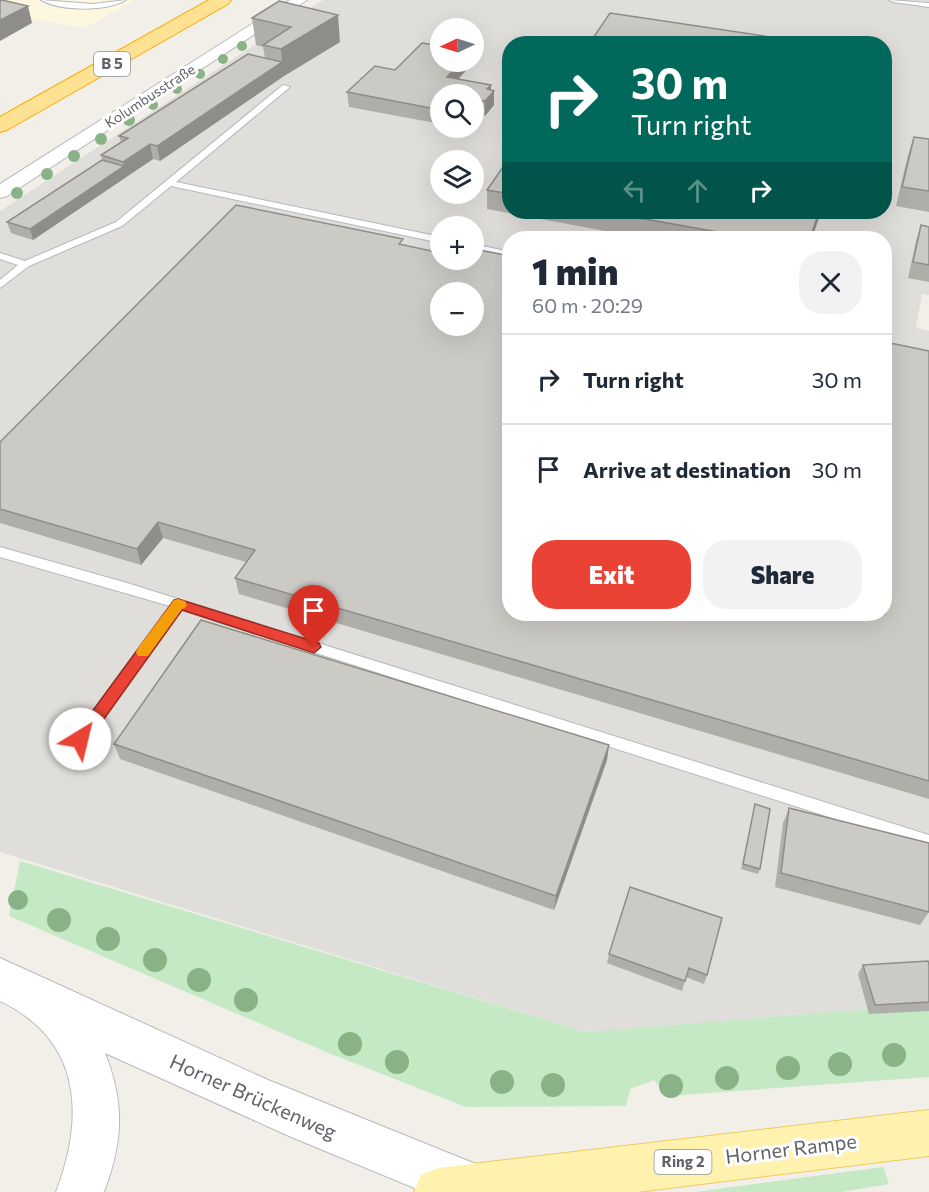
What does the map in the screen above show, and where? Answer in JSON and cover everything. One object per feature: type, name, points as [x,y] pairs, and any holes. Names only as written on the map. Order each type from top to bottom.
[{"type":"highway","name":"B 5","points":[[0,105],[190,0]]},
{"type":"highway","name":"B 5","points":[[0,126],[222,0]]},
{"type":"main road","name":"Horner Rampe","points":[[455,1190],[929,1133]]},
{"type":"street","name":"Kolumbusstraße","points":[[0,192],[300,0]]},
{"type":"street","name":"Horner Brückenweg","points":[[19,988],[281,1111],[381,1153],[455,1190]]},
{"type":"street","name":"Horner Brückenweg","points":[[19,988],[57,1015],[76,1039],[89,1067],[95,1093],[97,1127],[92,1160],[80,1192]]},
{"type":"lane","points":[[45,0],[103,7],[122,0]]},
{"type":"lane","points":[[893,0],[929,5]]},
{"type":"lane","points":[[0,285],[25,264],[119,224],[286,87]]},
{"type":"lane","points":[[169,183],[430,238]]},
{"type":"lane","points":[[484,249],[502,253]]},
{"type":"lane","points":[[0,256],[25,264]]},
{"type":"lane","points":[[0,552],[178,604],[929,842]]},
{"type":"lane","points":[[80,739],[178,604]]},
{"type":"shaded area","points":[[0,0],[135,0],[84,28],[0,13]]},
{"type":"shaded area","points":[[323,0],[929,0],[929,295],[922,294],[916,328],[929,331],[929,1004],[586,1032],[0,852],[0,211]]},
{"type":"green space","points":[[20,861],[586,1032],[929,1004],[929,1077],[667,1096],[654,1080],[630,1089],[626,1106],[466,1107],[331,1054],[9,916]]},
{"type":"green space","points":[[883,1167],[889,1184],[841,1192],[695,1192]]},
{"type":"building","points":[[0,1],[28,6],[0,20]]},
{"type":"building","points":[[279,1],[338,15],[281,49],[263,45],[291,27],[252,18]]},
{"type":"building","points":[[610,13],[764,36],[594,36]]},
{"type":"building","points":[[422,43],[430,44],[430,72],[452,72],[447,77],[491,85],[487,89],[494,91],[485,101],[484,84],[430,84],[430,108],[347,92],[375,66],[395,70]]},
{"type":"building","points":[[248,54],[282,62],[157,146],[150,144],[123,162],[101,155],[128,138],[119,136]]},
{"type":"building","points":[[914,137],[929,139],[929,191],[902,187]]},
{"type":"building","points":[[102,160],[124,166],[30,229],[7,222]]},
{"type":"building","points":[[502,168],[502,193],[487,190]]},
{"type":"building","points":[[236,205],[403,239],[399,244],[430,251],[430,270],[484,270],[484,251],[502,254],[502,621],[892,621],[892,343],[929,351],[929,781],[235,578],[255,550],[158,522],[137,549],[0,509],[0,442]]},
{"type":"building","points":[[645,219],[817,219],[812,231],[712,231]]},
{"type":"building","points":[[921,225],[929,227],[929,265],[913,262]]},
{"type":"building","points":[[201,620],[609,745],[556,896],[114,744]]},
{"type":"building","points":[[755,804],[770,809],[760,869],[743,864]]},
{"type":"building","points":[[789,808],[929,843],[929,912],[781,873]]},
{"type":"building","points":[[630,887],[722,918],[707,975],[689,968],[685,981],[609,954]]},
{"type":"building","points":[[928,961],[929,1002],[875,1005],[863,965]]},
{"type":"slow traffic","points":[[143,652],[178,604],[181,605]]},
{"type":"route","points":[[80,739],[178,604],[314,647]]}]
